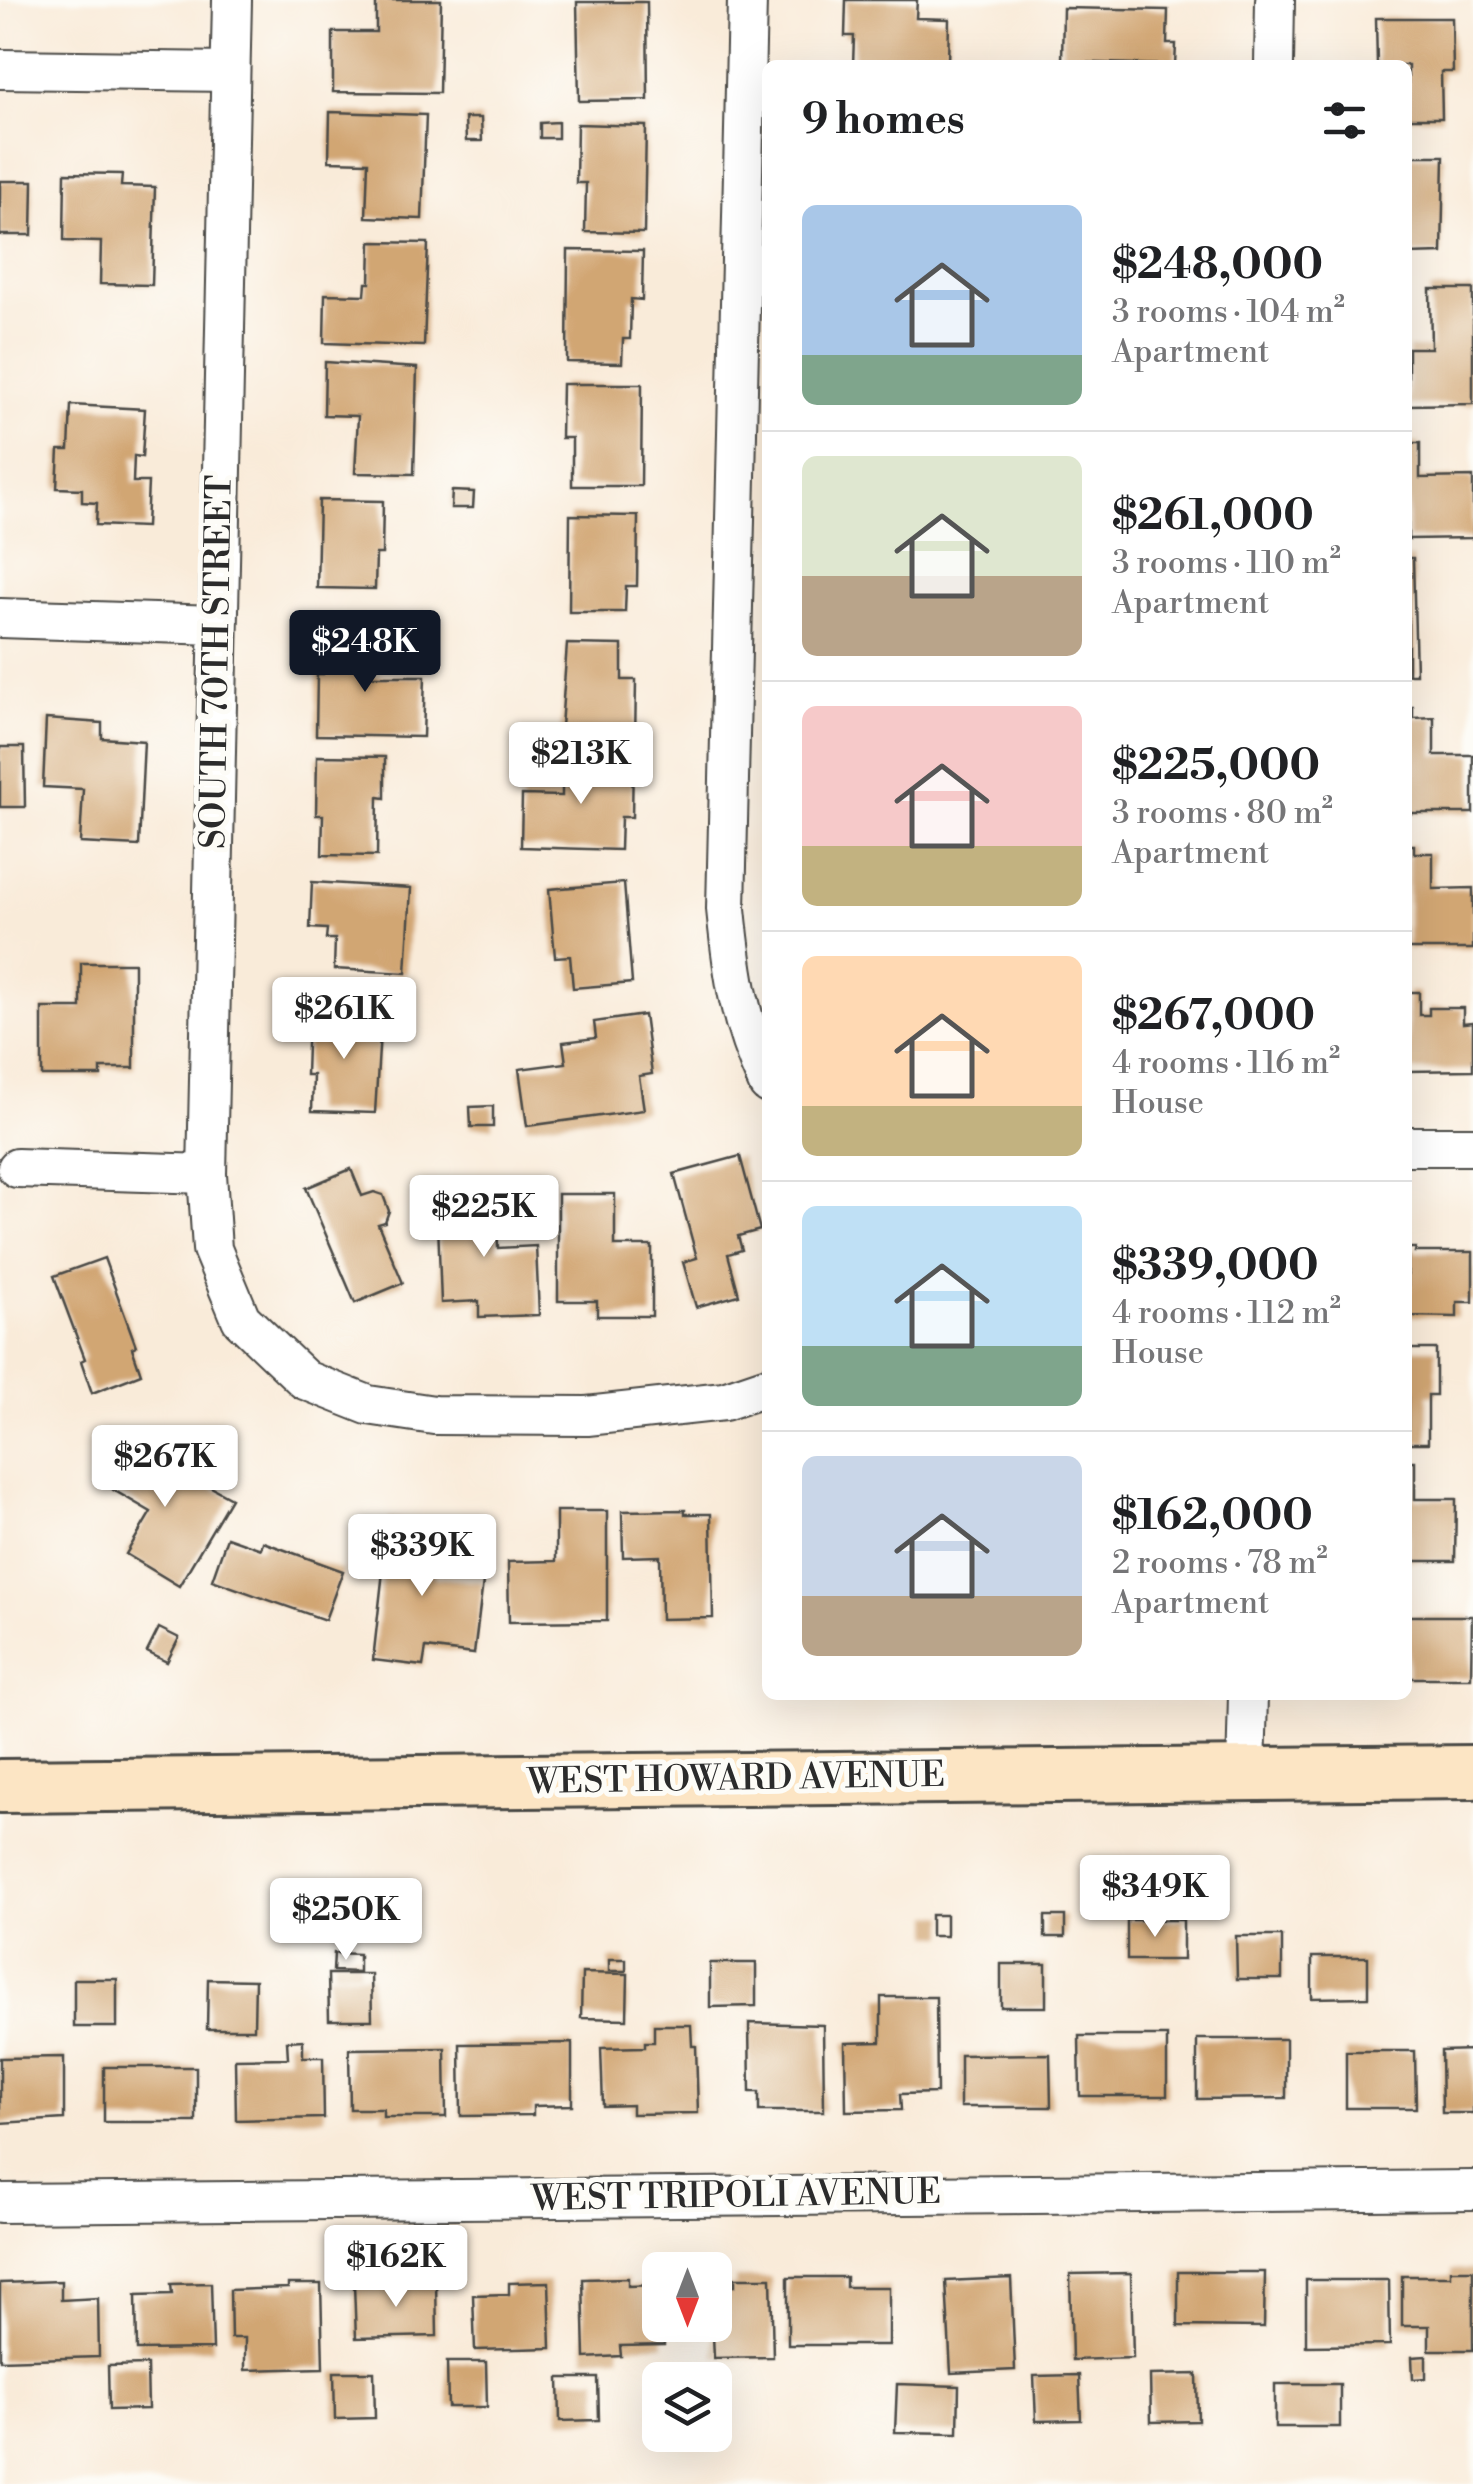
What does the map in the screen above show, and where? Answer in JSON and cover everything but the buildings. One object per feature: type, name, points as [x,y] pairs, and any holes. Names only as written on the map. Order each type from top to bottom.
[{"type":"street","name":"SOUTH 70TH STREET","points":[[232,0],[207,1174],[212,1249],[241,1318],[304,1380],[368,1405],[434,1415],[588,1416],[724,1401],[762,1388]]},
{"type":"street","points":[[747,0],[726,910],[734,986],[749,1043],[762,1071]]},
{"type":"street","points":[[1274,60],[1275,0]]},
{"type":"street","points":[[0,70],[230,72]]},
{"type":"street","points":[[0,618],[217,625]]},
{"type":"street","points":[[1412,1146],[1473,1146]]},
{"type":"street","points":[[17,1168],[207,1174]]},
{"type":"street","points":[[1246,1774],[1248,1700]]},
{"type":"street","name":"WEST HOWARD AVENUE","points":[[0,1786],[1473,1772]]},
{"type":"street","name":"WEST TRIPOLI AVENUE","points":[[0,2203],[1473,2190]]}]
